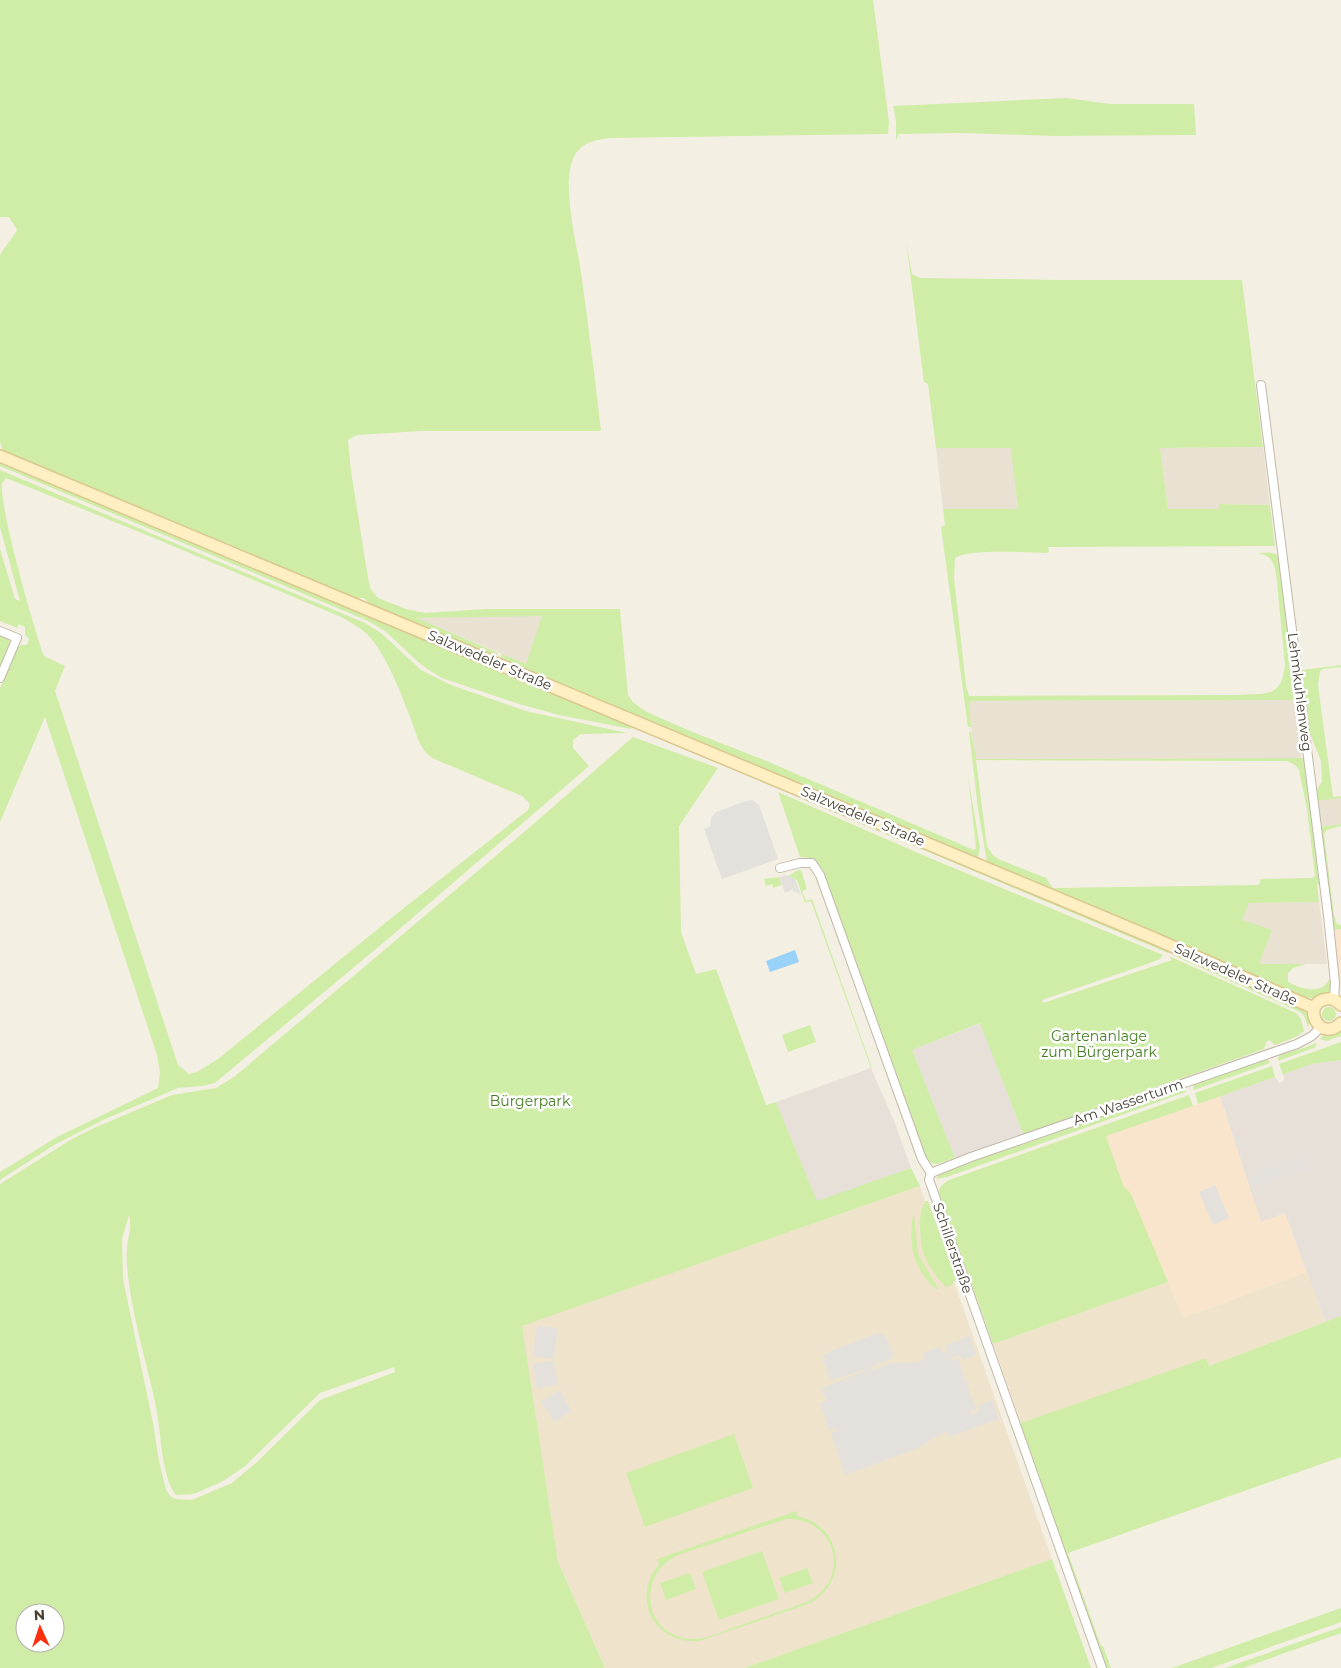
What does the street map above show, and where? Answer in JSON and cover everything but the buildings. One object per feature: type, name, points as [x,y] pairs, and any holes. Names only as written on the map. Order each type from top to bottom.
[{"type":"main road","name":"Salzwedeler Straße","points":[[0,456],[1152,937],[1314,1008]]},
{"type":"main road","points":[[1338,1002],[1322,1000],[1314,1008],[1314,1019],[1321,1027],[1332,1029],[1341,1023]]},
{"type":"street","name":"Lehmkuhlenweg","points":[[1261,385],[1338,1002]]},
{"type":"street","points":[[0,630],[17,638],[0,678]]},
{"type":"street","name":"Schillerstraße","points":[[780,868],[807,862],[812,863],[820,875],[922,1159],[931,1173],[929,1180],[1102,1668]]},
{"type":"street","name":"Am Wasserturm","points":[[931,1173],[971,1157],[1297,1044],[1312,1036],[1321,1027]]},
{"type":"shaded area","points":[[1263,447],[1270,505],[1219,504],[1219,509],[1168,509],[1160,448]]},
{"type":"shaded area","points":[[936,448],[1012,448],[1018,509],[943,509]]},
{"type":"shaded area","points":[[543,616],[526,664],[416,618]]},
{"type":"shaded area","points":[[1294,700],[1301,758],[975,759],[968,701]]},
{"type":"shaded area","points":[[1341,798],[1341,824],[1320,827],[1316,801]]},
{"type":"shaded area","points":[[753,800],[759,805],[778,859],[722,879],[704,829],[710,827],[711,818],[716,812]]},
{"type":"shaded area","points":[[786,875],[795,879],[801,895],[792,890],[785,893],[779,877]]},
{"type":"shaded area","points":[[1319,902],[1327,964],[1259,964],[1242,921],[1248,903]]},
{"type":"shaded area","points":[[1341,929],[1341,988],[1340,988],[1332,930]]},
{"type":"shaded area","points":[[981,1023],[1023,1134],[955,1158],[912,1050]]},
{"type":"shaded area","points":[[1341,1060],[1341,1316],[1325,1322],[1285,1213],[1261,1222],[1220,1096],[1275,1077],[1279,1083],[1284,1081],[1284,1074],[1312,1064]]},
{"type":"shaded area","points":[[871,1068],[894,1121],[911,1168],[817,1202],[776,1102]]},
{"type":"shaded area","points":[[1220,1096],[1261,1222],[1285,1213],[1307,1272],[1183,1318],[1131,1195],[1123,1185],[1106,1136]]},
{"type":"shaded area","points":[[1302,1157],[1306,1168],[1253,1186],[1250,1175]]},
{"type":"shaded area","points":[[1215,1185],[1229,1218],[1213,1225],[1199,1192]]},
{"type":"shaded area","points":[[920,1186],[1052,1559],[744,1668],[605,1668],[558,1562],[521,1326]]},
{"type":"shaded area","points":[[1307,1272],[1325,1322],[1209,1366],[1206,1359],[1021,1423],[993,1344],[1168,1282],[1183,1318]]},
{"type":"shaded area","points":[[537,1326],[558,1328],[554,1359],[533,1356]]},
{"type":"shaded area","points":[[878,1333],[886,1336],[893,1355],[891,1359],[871,1367],[872,1370],[892,1363],[918,1362],[925,1359],[923,1353],[940,1347],[942,1353],[948,1351],[946,1345],[970,1336],[976,1355],[963,1360],[960,1355],[951,1358],[952,1360],[958,1358],[976,1409],[970,1411],[971,1414],[979,1412],[977,1406],[992,1400],[999,1419],[949,1437],[947,1431],[914,1450],[845,1475],[831,1433],[837,1431],[836,1428],[829,1430],[820,1403],[826,1401],[822,1388],[864,1371],[833,1380],[829,1378],[823,1359],[824,1355],[830,1351]]},
{"type":"shaded area","points":[[554,1361],[558,1385],[537,1388],[533,1364]]},
{"type":"shaded area","points":[[560,1390],[572,1411],[554,1422],[541,1401]]},
{"type":"green space","points":[[0,0],[873,0],[889,122],[888,134],[610,138],[588,143],[576,153],[570,170],[570,200],[601,431],[422,431],[357,435],[348,440],[351,471],[370,588],[378,598],[406,609],[425,613],[486,609],[620,609],[628,695],[634,703],[645,711],[974,850],[976,848],[968,775],[980,848],[978,857],[975,858],[500,660],[502,654],[526,664],[542,616],[417,618],[498,653],[496,658],[371,605],[364,598],[351,598],[3,451],[0,442],[0,255],[17,230],[9,217],[0,217]]},
{"type":"green space","points":[[1066,98],[1110,104],[1194,104],[1196,135],[899,134],[896,140],[896,121],[893,106]]},
{"type":"green space","points":[[906,241],[912,274],[920,278],[1242,280],[1263,447],[1160,448],[1168,509],[1219,509],[1219,504],[1270,505],[1275,546],[1048,547],[1049,551],[1047,553],[986,552],[955,558],[954,578],[966,685],[969,696],[1240,695],[1271,692],[1280,684],[1285,666],[1276,573],[1270,559],[1258,553],[1273,553],[1280,559],[1297,698],[1294,700],[969,701],[971,727],[968,727],[941,527],[945,525],[943,509],[1018,509],[1011,448],[936,448],[928,384],[924,382]]},
{"type":"green space","points":[[0,461],[632,724],[631,729],[559,715],[519,704],[442,678],[417,661],[385,631],[368,621],[0,466]]},
{"type":"green space","points":[[0,470],[365,623],[381,633],[421,670],[451,685],[526,711],[627,733],[581,734],[573,740],[573,748],[589,766],[389,938],[215,1083],[178,1088],[103,1120],[54,1145],[0,1180],[0,1172],[57,1137],[158,1088],[160,1073],[157,1055],[45,717],[0,822],[0,688],[17,648],[21,645],[27,645],[29,639],[25,635],[25,627],[19,624],[17,628],[0,621],[0,549],[15,599],[20,601],[0,527]],"holes":[[[6,478],[341,617],[361,629],[381,652],[387,663],[418,740],[424,750],[432,758],[522,796],[530,804],[528,810],[218,1059],[197,1072],[189,1074],[178,1065],[55,691],[65,666],[44,656],[39,641],[25,595],[6,518],[2,484]]]},
{"type":"green space","points":[[1285,542],[1302,670],[1341,665],[1341,667],[1320,671],[1318,685],[1333,797],[1341,796],[1341,798],[1316,801],[1315,792],[1322,782],[1321,761],[1308,729]]},
{"type":"green space","points":[[0,634],[9,639],[10,647],[0,670]]},
{"type":"green space","points":[[646,729],[1170,951],[1168,953],[641,731]]},
{"type":"green space","points":[[971,731],[976,759],[1304,758],[1320,884],[1317,885],[1319,902],[1249,903],[1242,920],[1272,930],[1259,964],[1306,964],[1293,968],[1288,973],[1288,982],[1301,988],[1317,989],[1332,979],[1331,991],[1314,998],[1290,992],[987,862],[978,809],[969,732]],"holes":[[[976,760],[1287,761],[1295,765],[1299,770],[1307,809],[1315,876],[1312,878],[1261,879],[1259,885],[1053,888],[1046,878],[998,859],[987,846]]]},
{"type":"green space","name":"Bürgerpark","points":[[633,737],[718,768],[679,826],[681,932],[696,974],[716,969],[766,1105],[776,1102],[817,1201],[911,1168],[920,1186],[522,1326],[558,1562],[605,1668],[0,1668],[0,1184],[72,1139],[94,1128],[172,1095],[216,1088],[234,1077],[537,821]],"holes":[[[129,1215],[127,1244],[130,1292],[156,1407],[164,1465],[167,1477],[176,1495],[194,1494],[223,1481],[244,1467],[320,1393],[394,1367],[395,1372],[320,1400],[257,1462],[232,1483],[192,1500],[171,1497],[166,1490],[159,1461],[123,1279],[122,1239]]]},
{"type":"green space","name":"Gartenanlage zum Bürgerpark","points":[[778,792],[925,856],[1163,955],[1160,959],[1150,963],[1042,1000],[1043,1003],[1172,960],[1171,957],[1296,1013],[1301,1019],[1304,1031],[1296,1037],[1275,1045],[1269,1040],[1266,1042],[1264,1049],[1023,1134],[980,1023],[912,1050],[955,1158],[937,1164],[931,1163],[925,1157],[822,869],[813,860],[800,857]]},
{"type":"green space","points":[[1341,824],[1341,826],[1327,830],[1324,834],[1334,915],[1337,924],[1341,925],[1341,929],[1332,930],[1320,827]]},
{"type":"green space","points":[[801,870],[807,889],[802,891],[806,901],[812,899],[872,1068],[811,901],[805,903],[797,880],[788,876]]},
{"type":"green space","points":[[779,877],[782,885],[773,888],[772,884],[766,886],[764,879]]},
{"type":"green space","points":[[1173,953],[1305,1011],[1310,1019],[1308,1027],[1304,1016],[1300,1012],[1173,955]]},
{"type":"green space","points":[[1329,1007],[1334,1009],[1336,1014],[1334,1019],[1329,1021],[1324,1019],[1322,1014],[1324,1009]]},
{"type":"green space","points":[[810,1025],[816,1042],[788,1052],[782,1035]]},
{"type":"green space","points":[[1341,1030],[1341,1036],[1326,1041],[1320,1039],[1325,1034]]},
{"type":"green space","points":[[1341,1042],[1341,1060],[1312,1064],[1284,1074],[1284,1077],[1279,1064]]},
{"type":"green space","points":[[1315,1043],[1317,1044],[1314,1048],[1278,1061],[1279,1055]]},
{"type":"green space","points":[[1267,1059],[1270,1063],[1194,1090],[1193,1086],[1195,1084]]},
{"type":"green space","points":[[1272,1066],[1275,1077],[1198,1104],[1195,1093]]},
{"type":"green space","points":[[1183,1088],[1186,1092],[947,1177],[936,1179],[945,1171]]},
{"type":"green space","points":[[1189,1095],[1193,1106],[1106,1136],[1123,1185],[1131,1194],[1168,1282],[993,1344],[940,1196],[941,1186],[949,1180]]},
{"type":"green space","points":[[926,1201],[928,1201],[956,1279],[952,1285],[947,1287],[937,1277],[923,1252],[920,1218]]},
{"type":"green space","points":[[914,1214],[918,1254],[939,1290],[927,1281],[914,1256],[911,1235]]},
{"type":"green space","points":[[1341,1316],[1341,1457],[1068,1553],[1101,1646],[1103,1646],[1111,1668],[1107,1668],[1021,1423],[1206,1358],[1209,1366]]},
{"type":"green space","points":[[734,1434],[753,1488],[645,1527],[626,1473]]},
{"type":"green space","points":[[796,1511],[798,1516],[813,1522],[825,1531],[832,1543],[836,1556],[835,1570],[831,1583],[822,1595],[808,1604],[700,1641],[684,1640],[671,1636],[660,1628],[652,1618],[647,1605],[647,1592],[651,1578],[659,1564],[657,1559]],"holes":[[[786,1519],[803,1521],[817,1528],[827,1538],[832,1551],[834,1565],[830,1579],[821,1592],[807,1602],[697,1639],[675,1635],[663,1627],[655,1616],[651,1603],[651,1590],[656,1576],[665,1564],[678,1555]]]},
{"type":"green space","points":[[762,1551],[779,1599],[719,1620],[702,1572]]},
{"type":"green space","points":[[1052,1559],[1091,1668],[744,1668]]},
{"type":"green space","points":[[807,1568],[813,1583],[785,1593],[779,1578]]},
{"type":"green space","points":[[690,1573],[696,1589],[666,1600],[660,1583]]},
{"type":"green space","points":[[1341,1608],[1341,1622],[1211,1668],[1172,1668]]},
{"type":"green space","points":[[1341,1627],[1341,1633],[1243,1668],[1225,1668]]},
{"type":"water","points":[[795,950],[799,962],[770,972],[766,961]]}]
